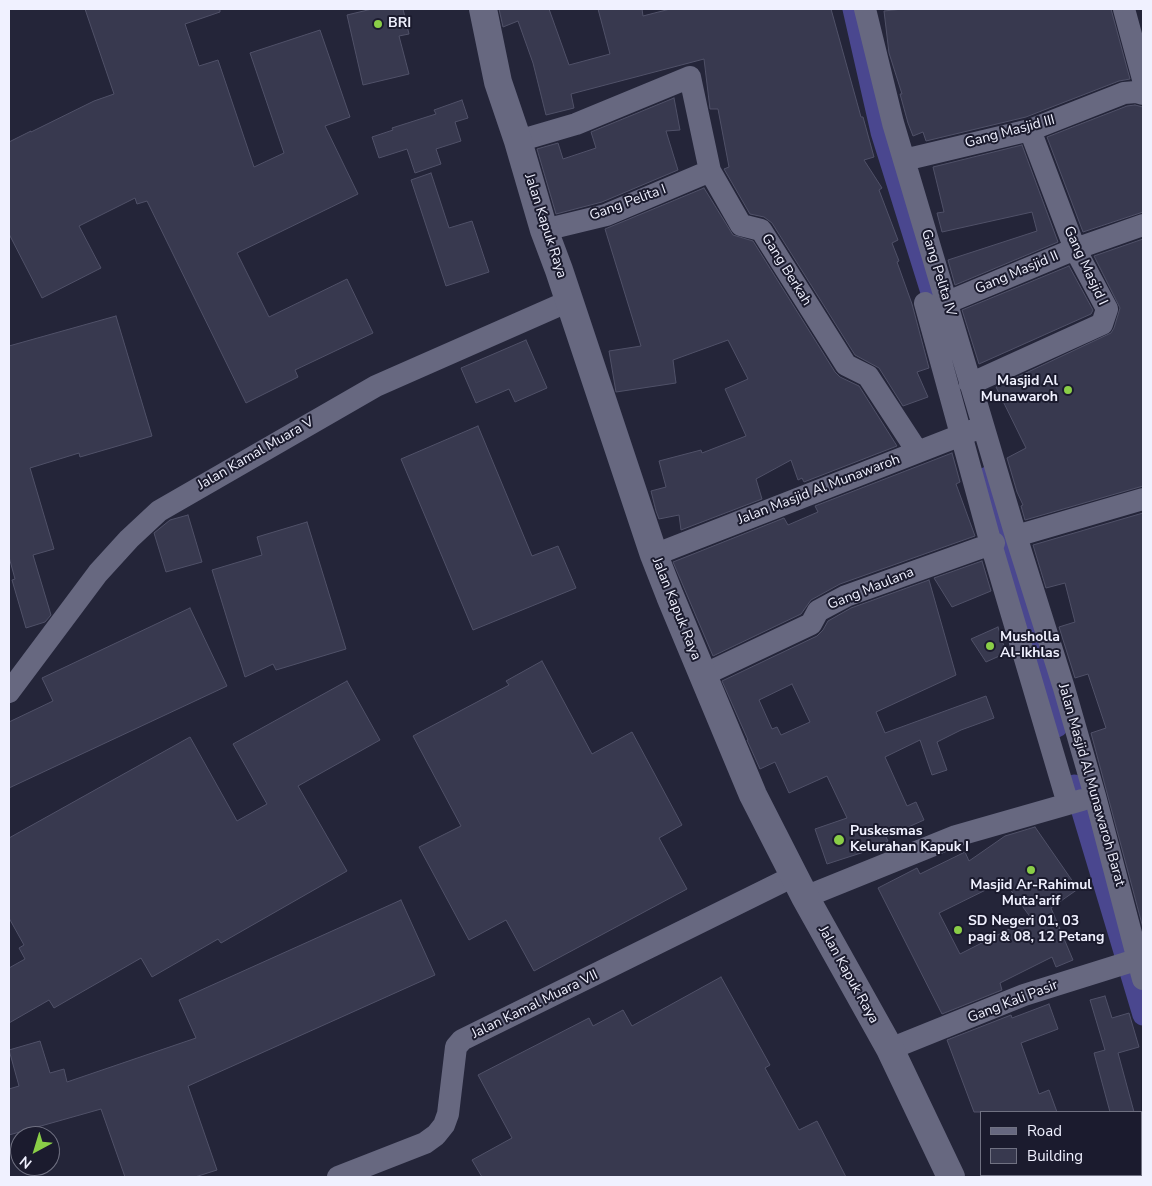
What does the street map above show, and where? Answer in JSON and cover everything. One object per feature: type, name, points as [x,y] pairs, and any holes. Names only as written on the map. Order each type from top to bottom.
[{"type":"main road","name":"Jalan Kapuk Raya","points":[[483,9],[498,82],[518,141],[544,230],[654,555],[753,795],[799,887],[890,1049],[951,1177]]},
{"type":"street","name":"Gang Pelita IV","points":[[865,9],[904,160],[937,273],[948,302],[970,384],[973,431],[1016,536]]},
{"type":"street","points":[[1124,9],[1139,44],[1143,79]]},
{"type":"street","name":"Gang Berkah","points":[[518,141],[576,124],[690,77],[710,171],[741,225],[761,230],[846,365],[868,376],[917,452]]},
{"type":"street","name":"Gang Masjid III","points":[[904,160],[1030,130],[1124,93],[1136,92],[1143,94]]},
{"type":"street","name":"Gang Masjid I","points":[[970,384],[1102,324],[1107,309],[1075,249],[1030,130]]},
{"type":"street","name":"Gang Pelita I","points":[[544,230],[606,215],[710,171]]},
{"type":"street","name":"Gang Masjid II","points":[[948,302],[1075,249],[1143,225]]},
{"type":"street","name":"Jalan Kamal Muara V","points":[[9,692],[98,573],[129,538],[159,510],[376,386],[569,301]]},
{"type":"street","points":[[925,303],[973,431],[993,543],[1050,692]]},
{"type":"street","name":"Jalan Masjid Al Munawaroh","points":[[654,555],[973,431]]},
{"type":"street","points":[[1016,536],[1143,499]]},
{"type":"street","name":"Jalan Masjid Al Munawaroh Barat","points":[[1016,536],[1050,692],[1080,800],[1134,966]]},
{"type":"street","name":"Gang Maulana","points":[[703,674],[811,624],[818,611],[846,596],[993,543]]},
{"type":"street","name":"Jalan Kamal Muara VII","points":[[338,1177],[425,1143],[436,1134],[444,1125],[448,1114],[456,1048],[462,1040],[799,887],[956,836],[1080,800]]},
{"type":"street","name":"Gang Kali Pasir","points":[[890,1049],[1024,995],[1134,966]]},
{"type":"building","points":[[85,9],[220,9],[220,12],[185,24],[199,66],[218,60],[254,167],[284,153],[250,53],[320,30],[350,117],[325,126],[358,194],[237,253],[269,317],[347,279],[373,333],[295,370],[298,377],[246,403],[147,201],[137,204],[135,198],[79,226],[101,268],[42,298],[9,234],[9,142],[94,101],[114,94]]},
{"type":"building","points":[[372,9],[403,9],[409,34],[399,36],[409,74],[363,85],[347,15]]},
{"type":"building","points":[[499,9],[549,9],[569,65],[610,54],[598,9],[642,9],[643,16],[670,9],[831,9],[874,157],[864,160],[882,188],[879,190],[898,240],[892,243],[912,304],[929,368],[917,372],[928,397],[903,406],[879,368],[855,355],[772,223],[764,217],[750,214],[724,169],[729,167],[718,109],[710,109],[704,59],[571,94],[574,108],[546,115],[533,63],[518,21],[503,27]]},
{"type":"building","points":[[903,9],[1111,9],[1130,79],[1119,81],[1026,117],[926,141],[923,132],[913,136],[889,53],[884,11]]},
{"type":"building","points":[[674,98],[680,130],[666,131],[678,170],[602,202],[556,214],[537,149],[558,143],[563,159],[596,148],[591,132]]},
{"type":"building","points":[[462,100],[468,118],[455,122],[461,141],[436,149],[441,164],[415,173],[407,149],[379,158],[372,137],[393,130],[392,128],[436,114],[434,110]]},
{"type":"building","points":[[1127,106],[1143,107],[1143,212],[1083,232],[1047,137]]},
{"type":"building","points":[[1022,145],[1058,242],[955,285],[948,260],[1037,231],[1032,212],[942,232],[937,213],[944,212],[933,167]]},
{"type":"building","points":[[431,173],[449,228],[472,221],[489,272],[446,286],[411,180]]},
{"type":"building","points":[[704,188],[733,235],[753,241],[835,372],[840,377],[859,386],[897,446],[804,482],[802,478],[798,480],[791,460],[756,479],[762,499],[681,530],[679,515],[659,519],[656,511],[651,491],[666,487],[659,461],[701,450],[702,453],[746,436],[725,389],[748,379],[728,340],[673,360],[676,383],[616,392],[609,351],[641,346],[605,229]]},
{"type":"building","points":[[1143,239],[1143,486],[1025,520],[1021,506],[1023,505],[1007,458],[1026,448],[996,387],[1111,333],[1120,308],[1094,256]]},
{"type":"building","points":[[1069,266],[1093,310],[1091,314],[979,364],[962,310]]},
{"type":"building","points":[[116,316],[152,436],[80,457],[79,453],[30,468],[54,549],[33,555],[51,615],[45,622],[26,628],[12,580],[15,579],[9,557],[9,346]]},
{"type":"building","points":[[526,340],[547,388],[515,402],[509,389],[476,403],[461,368]]},
{"type":"building","points":[[478,426],[532,556],[558,546],[576,588],[473,630],[401,459]]},
{"type":"building","points":[[952,453],[960,482],[956,484],[975,536],[840,584],[811,600],[801,614],[713,656],[673,562],[784,518],[788,525],[818,512],[815,506]]},
{"type":"building","points":[[1143,513],[1143,928],[1091,733],[1106,728],[1088,674],[1075,678],[1059,627],[1075,622],[1065,583],[1046,588],[1033,545]]},
{"type":"building","points":[[188,515],[202,562],[166,572],[154,533],[170,520]]},
{"type":"building","points":[[307,522],[346,649],[276,670],[273,664],[245,677],[212,570],[262,555],[257,537]]},
{"type":"building","points":[[982,561],[991,591],[952,607],[934,578]]},
{"type":"building","points":[[929,580],[956,675],[876,712],[885,733],[986,696],[994,718],[961,730],[937,742],[947,770],[932,775],[920,740],[885,757],[907,806],[916,802],[924,820],[886,837],[888,841],[864,852],[827,864],[815,829],[847,818],[827,776],[789,793],[775,762],[760,769],[722,681],[817,636],[828,621],[851,608]],"holes":[[[792,684],[810,722],[781,735],[777,727],[772,729],[759,700]]]},
{"type":"building","points":[[190,608],[227,686],[9,788],[9,722],[53,701],[42,678]]},
{"type":"building","name":"Musholla Al-Ikhlas","points":[[998,627],[1006,653],[986,662],[971,639]]},
{"type":"building","points":[[542,661],[592,754],[632,732],[682,825],[659,838],[687,889],[534,971],[506,920],[469,940],[419,847],[461,826],[413,736],[509,685],[506,681]]},
{"type":"building","points":[[347,681],[380,740],[298,786],[347,871],[221,943],[218,939],[152,977],[141,958],[54,1008],[49,1000],[9,1023],[9,968],[25,959],[19,948],[24,945],[9,918],[9,838],[190,737],[237,821],[267,804],[233,744]]},
{"type":"building","name":"SD Negeri 01, 03 pagi & 08, 12 Petang","points":[[1035,827],[1078,889],[1051,908],[1073,960],[1056,967],[1052,957],[1000,983],[1002,990],[942,1014],[878,888],[917,868],[920,874],[965,852],[969,861],[1005,836]],"holes":[[[1004,881],[1031,918],[960,954],[939,913]]]},
{"type":"building","points":[[401,900],[435,975],[188,1086],[217,1170],[195,1177],[125,1177],[101,1109],[41,1126],[10,1126],[9,1135],[9,1089],[19,1086],[9,1050],[40,1041],[50,1073],[64,1069],[67,1082],[196,1038],[179,1000]]},
{"type":"building","points":[[721,977],[770,1065],[765,1068],[799,1130],[817,1121],[846,1177],[482,1177],[472,1160],[512,1138],[478,1075],[589,1018],[593,1026],[623,1010],[632,1026]]},
{"type":"building","points":[[1105,996],[1112,1018],[1129,1013],[1139,1047],[1118,1053],[1134,1111],[1110,1111],[1094,1053],[1105,1050],[1090,1000]]},
{"type":"building","points":[[1049,1004],[1058,1029],[1021,1043],[1039,1094],[1049,1090],[1057,1111],[974,1112],[947,1040],[1011,1015],[1012,1018]]},
{"type":"waterway","points":[[853,9],[881,132],[940,321]]},
{"type":"waterway","points":[[987,477],[1057,727]]},
{"type":"waterway","points":[[1074,785],[1143,1015]]},
{"type":"place","name":"BRI","points":[[378,24]]},
{"type":"place","name":"Masjid Al Munawaroh","points":[[1068,390]]},
{"type":"place","name":"Musholla Al-Ikhlas","points":[[990,646]]},
{"type":"place","name":"Puskesmas Kelurahan Kapuk I","points":[[839,840]]},
{"type":"place","name":"Masjid Ar-Rahimul Muta'arif","points":[[1031,870]]},
{"type":"place","name":"SD Negeri 01, 03 pagi & 08, 12 Petang","points":[[958,930]]}]
